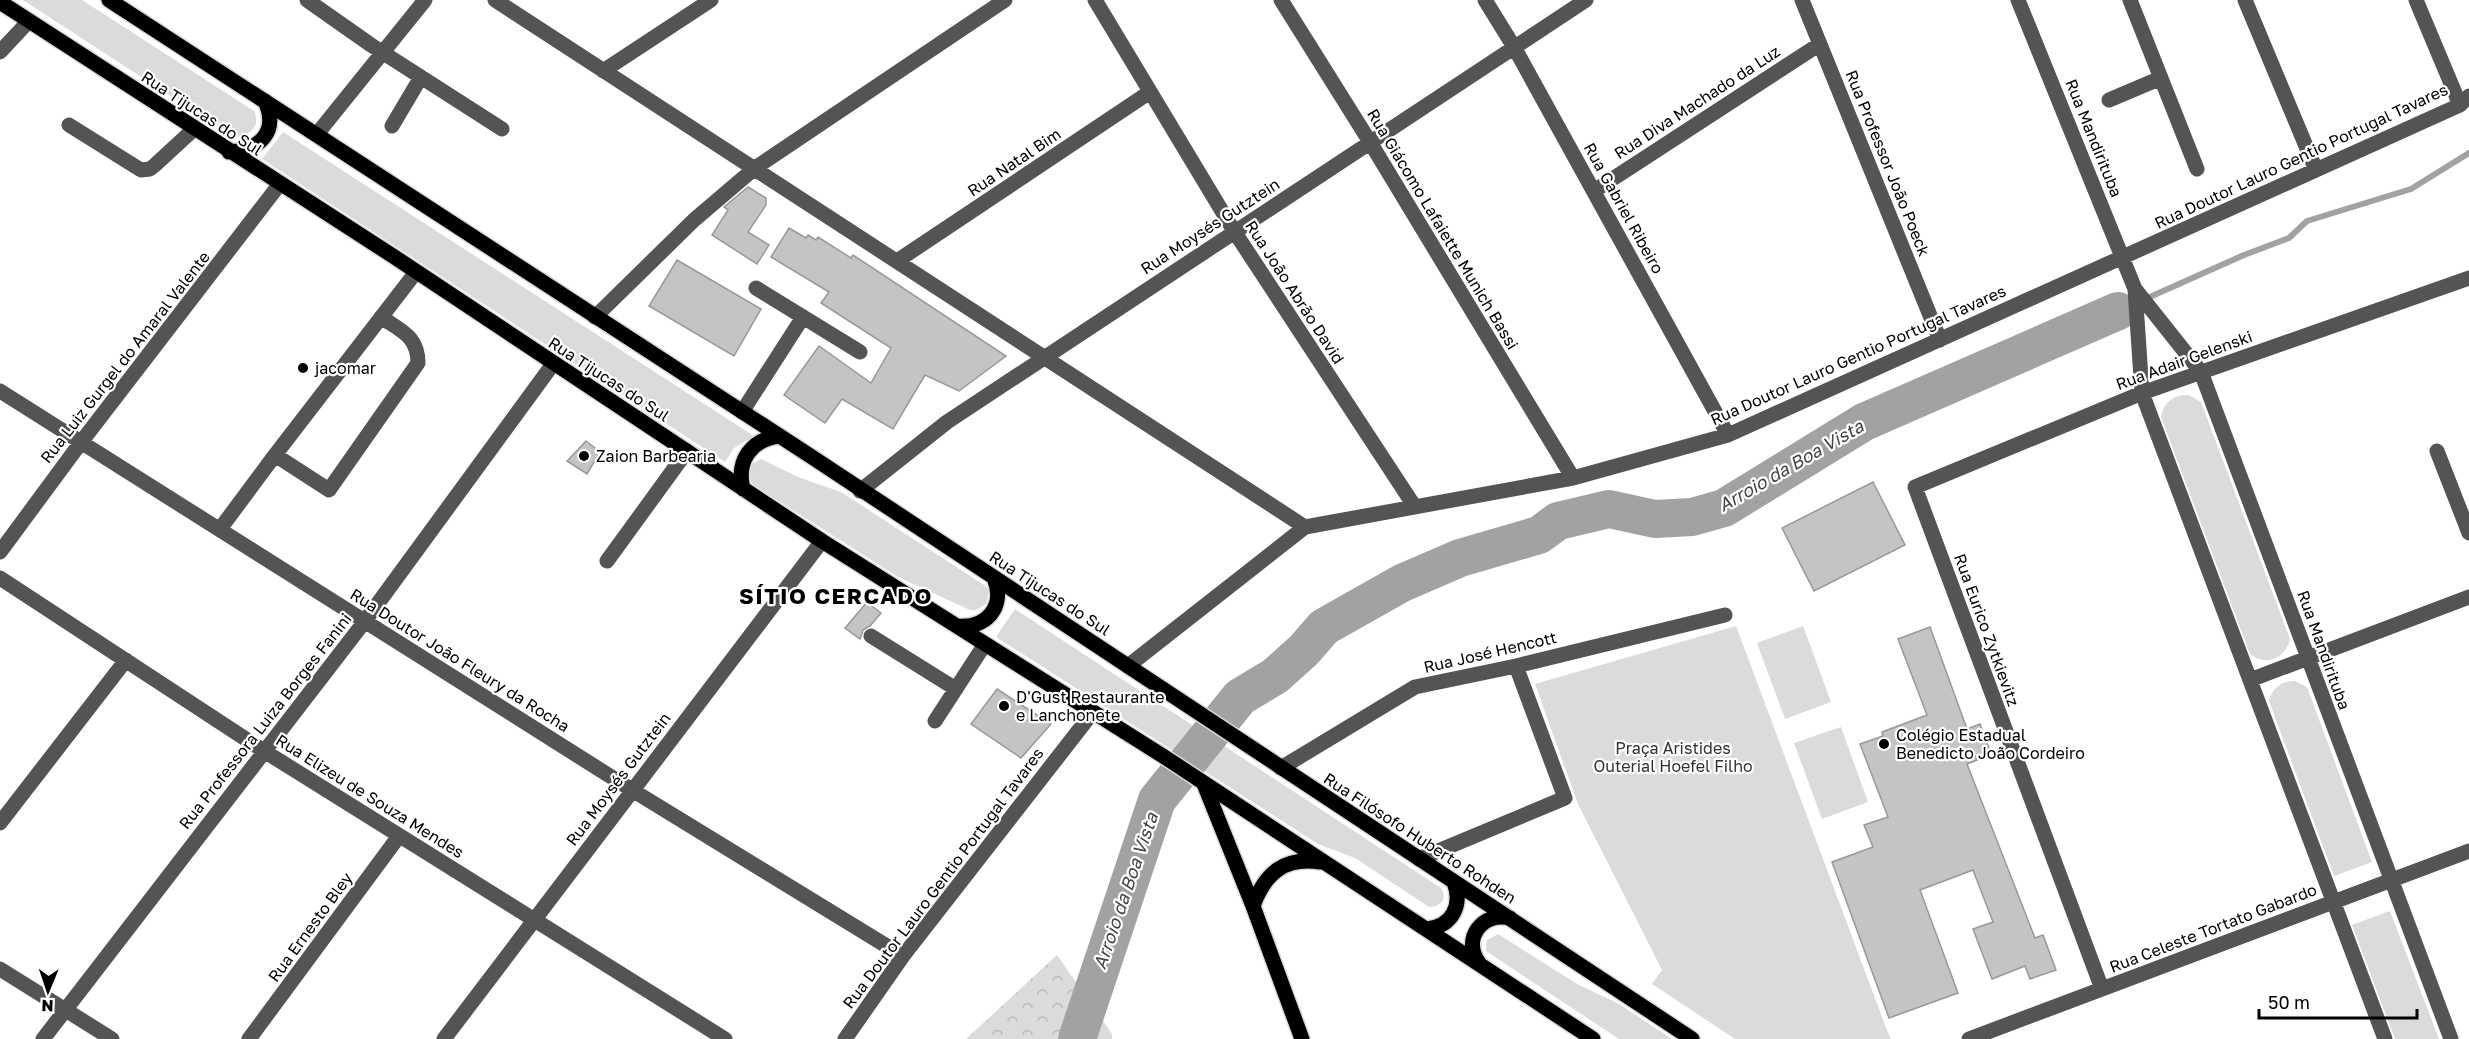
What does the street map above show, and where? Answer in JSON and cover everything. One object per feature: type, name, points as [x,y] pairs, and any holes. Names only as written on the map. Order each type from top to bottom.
[{"type":"main road","name":"Rua Tijucas do Sul","points":[[109,0],[780,436],[1128,666]]},
{"type":"main road","name":"Rua Tijucas do Sul","points":[[0,2],[416,272],[822,541],[1203,782]]},
{"type":"main road","points":[[229,152],[247,150],[255,146],[267,133],[270,117],[265,101]]},
{"type":"main road","points":[[743,489],[741,471],[747,454],[761,441],[780,436]]},
{"type":"main road","points":[[957,626],[977,625],[986,621],[993,613],[999,596],[994,578]]},
{"type":"main road","name":"Rua Filósofo Huberto Rohden","points":[[1128,666],[1692,1039]]},
{"type":"main road","points":[[1203,782],[1593,1039]]},
{"type":"main road","points":[[1203,782],[1253,906],[1302,1039]]},
{"type":"main road","points":[[1253,906],[1259,888],[1271,874],[1287,864],[1306,860],[1325,863]]},
{"type":"main road","points":[[1426,929],[1442,925],[1454,914],[1458,898],[1454,882]]},
{"type":"main road","points":[[1480,964],[1472,950],[1474,933],[1486,920],[1502,916],[1510,918]]},
{"type":"street","points":[[307,0],[502,129]]},
{"type":"street","points":[[317,134],[425,0]]},
{"type":"street","points":[[495,0],[1305,527]]},
{"type":"street","points":[[603,71],[711,0]]},
{"type":"street","points":[[595,317],[694,220],[755,168],[1005,0]]},
{"type":"street","name":"Rua João Abrão David","points":[[1095,0],[1234,231],[1415,507]]},
{"type":"street","name":"Rua Giácomo Lafaiette Munich Bassi","points":[[1281,0],[1370,142],[1573,478]]},
{"type":"street","name":"Rua Gabriel Ribeiro","points":[[1485,0],[1514,47],[1728,435]]},
{"type":"street","name":"Rua Moysés Gutztein","points":[[860,491],[947,422],[1586,0]]},
{"type":"street","name":"Rua Professor João Poeck","points":[[1802,0],[1940,340]]},
{"type":"street","name":"Rua Mandirituba","points":[[2018,0],[2135,289],[2142,393],[2385,1039]]},
{"type":"street","points":[[2130,0],[2197,169]]},
{"type":"street","points":[[2245,0],[2316,170]]},
{"type":"street","points":[[2416,0],[2464,100]]},
{"type":"street","points":[[0,52],[29,21]]},
{"type":"street","name":"Rua Diva Machado da Luz","points":[[1594,191],[1820,44]]},
{"type":"street","points":[[392,126],[421,77]]},
{"type":"street","points":[[2109,100],[2161,78]]},
{"type":"street","name":"Rua Natal Bim","points":[[897,261],[1150,92]]},
{"type":"street","name":"Rua Doutor Lauro Gentio Portugal Tavares","points":[[1128,666],[1305,527],[1573,478],[1728,435],[2316,170],[2464,100]]},
{"type":"street","points":[[69,125],[141,170],[150,169],[194,129]]},
{"type":"street","name":"Rua Luiz Gurgel do Amaral Valente","points":[[0,552],[82,441],[279,185]]},
{"type":"street","points":[[220,529],[416,272]]},
{"type":"street","name":"Rua Adair Gelenski","points":[[1915,487],[2142,393],[2469,278]]},
{"type":"street","points":[[756,288],[860,352]]},
{"type":"street","name":"Rua Mandirituba","points":[[2135,289],[2201,372],[2451,1039]]},
{"type":"street","points":[[275,455],[329,490],[418,363],[418,352],[413,339],[381,317]]},
{"type":"street","points":[[742,412],[803,317]]},
{"type":"street","name":"Rua Professora Luiza Borges Fanini","points":[[43,1039],[365,621],[553,364]]},
{"type":"street","name":"Rua Doutor João Fleury da Rocha","points":[[0,391],[632,790],[903,956]]},
{"type":"street","points":[[607,561],[687,451]]},
{"type":"street","points":[[2438,451],[2469,533]]},
{"type":"street","name":"Rua Eurico Zytkievitz","points":[[1915,487],[2102,989]]},
{"type":"street","name":"Rua Moysés Gutztein","points":[[444,1039],[822,541]]},
{"type":"street","name":"Rua Elizeu de Souza Mendes","points":[[0,578],[264,751],[725,1039]]},
{"type":"street","points":[[2250,680],[2469,597]]},
{"type":"street","name":"Rua José Hencott","points":[[1281,768],[1415,687],[1516,666],[1725,615]]},
{"type":"street","points":[[871,636],[956,689]]},
{"type":"street","points":[[935,721],[985,644]]},
{"type":"street","points":[[0,823],[126,660]]},
{"type":"street","points":[[1419,859],[1565,798],[1516,666]]},
{"type":"street","name":"Rua Doutor Lauro Gentio Portugal Tavares","points":[[845,1039],[903,956],[1093,712]]},
{"type":"street","name":"Rua Ernesto Bley","points":[[249,1039],[399,836]]},
{"type":"street","name":"Rua Celeste Tortato Gabardo","points":[[1969,1039],[2469,851]]},
{"type":"street","points":[[0,969],[112,1039]]},
{"type":"green space","points":[[23,0],[82,0],[254,111],[255,126],[249,132],[235,138]]},
{"type":"green space","points":[[283,132],[754,436],[734,448],[725,462],[262,159]]},
{"type":"green space","points":[[2182,395],[2189,395],[2201,402],[2290,639],[2284,652],[2274,659],[2262,660],[2250,654],[2161,417],[2168,403]]},
{"type":"green space","points":[[761,459],[798,477],[841,492],[987,587],[989,592],[986,604],[976,610],[970,610],[898,577],[752,484],[748,471],[750,465]]},
{"type":"green space","points":[[1015,609],[1441,888],[1444,896],[1442,902],[1437,906],[1429,907],[1355,858],[1318,844],[996,637]]},
{"type":"green space","name":"Praça Aristides Outerial Hoefel Filho","points":[[1736,626],[1891,1039],[1735,1039],[1652,984],[1662,970],[1578,804],[1535,684]]},
{"type":"green space","points":[[1803,626],[1831,702],[1785,719],[1757,643]]},
{"type":"green space","points":[[2295,681],[2307,687],[2372,862],[2334,876],[2269,701],[2272,692],[2278,686],[2285,682]]},
{"type":"green space","points":[[1841,727],[1868,802],[1822,819],[1794,743]]},
{"type":"green space","points":[[2390,911],[2439,1039],[2395,1039],[2352,925]]},
{"type":"green space","points":[[1498,934],[1577,984],[1619,1004],[1672,1039],[1619,1039],[1486,951],[1487,940]]},
{"type":"green space","points":[[1057,955],[1112,1034],[1112,1039],[966,1039]]},
{"type":"building","points":[[748,187],[766,198],[766,205],[748,232],[769,245],[757,264],[712,235],[728,210],[724,207]]},
{"type":"building","points":[[789,228],[806,238],[808,235],[816,240],[818,237],[851,258],[853,255],[1006,356],[959,391],[925,375],[893,429],[842,399],[825,423],[784,395],[819,346],[871,383],[891,348],[821,303],[829,292],[771,257]]},
{"type":"building","points":[[677,260],[761,309],[734,356],[649,306]]},
{"type":"building","name":"Zaion Barbearia","points":[[586,441],[600,452],[587,474],[567,461]]},
{"type":"building","points":[[1873,482],[1905,545],[1814,591],[1782,528]]},
{"type":"building","points":[[867,602],[881,613],[870,626],[863,630],[860,639],[845,628]]},
{"type":"building","points":[[1930,627],[1967,729],[1980,724],[1990,751],[1975,756],[1977,760],[1967,764],[2035,938],[2043,935],[2056,970],[2030,979],[2025,966],[1992,979],[1973,929],[1993,922],[1973,870],[1920,890],[1958,993],[1889,1018],[1832,862],[1873,847],[1864,825],[1888,817],[1860,744],[1883,736],[1882,732],[1927,715],[1898,639]]},
{"type":"building","name":"D'Gust Restaurante e Lanchonete","points":[[997,689],[1051,724],[1021,758],[971,724]]},
{"type":"waterway","name":"Arroio da Boa Vista","points":[[2143,300],[2244,255],[2289,238],[2307,221],[2411,189],[2469,153]]},
{"type":"waterway","name":"Arroio da Boa Vista","points":[[2118,311],[2134,304]]},
{"type":"waterway","name":"Arroio da Boa Vista","points":[[1077,1039],[1157,800],[1240,697],[1275,676],[1304,650],[1324,627],[1402,583],[1460,558],[1539,535],[1558,521],[1609,509],[1655,519],[1692,517],[1724,508],[1864,422],[2118,311]]},
{"type":"place","name":"jacomar","points":[[303,368]]},
{"type":"place","name":"Zaion Barbearia","points":[[584,456]]},
{"type":"place","name":"D'Gust Restaurante e Lanchonete","points":[[1004,706]]},
{"type":"place","name":"Colégio Estadual Benedicto João Cordeiro","points":[[1884,744]]},
{"type":"district","name":"SÍTIO CERCADO","points":[[836,596]]}]
